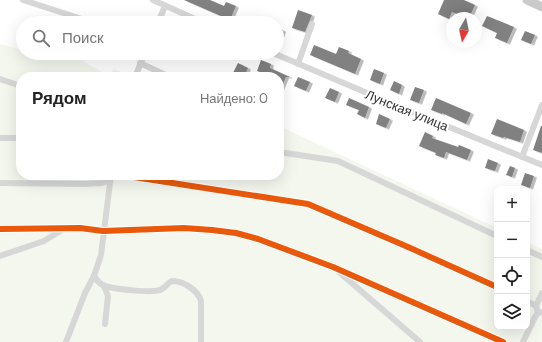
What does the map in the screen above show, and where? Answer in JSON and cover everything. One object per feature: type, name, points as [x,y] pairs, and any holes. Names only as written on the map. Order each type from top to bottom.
[{"type":"main road","points":[[527,0],[542,7]]},
{"type":"street","points":[[23,0],[72,16]]},
{"type":"street","points":[[153,0],[188,16]]},
{"type":"street","points":[[161,16],[165,6]]},
{"type":"street","points":[[298,64],[312,24]]},
{"type":"street","name":"Лунская улица","points":[[284,58],[542,165]]},
{"type":"street","points":[[137,72],[142,60]]},
{"type":"street","points":[[140,63],[159,72]]},
{"type":"street","points":[[0,78],[16,84]]},
{"type":"street","points":[[522,157],[542,105]]},
{"type":"street","points":[[0,138],[16,138]]},
{"type":"street","points":[[284,153],[338,161],[494,235]]},
{"type":"street","points":[[0,184],[85,184],[102,183],[106,180]]},
{"type":"street","points":[[66,342],[85,293],[94,276],[101,254],[110,180]]},
{"type":"street","points":[[153,180],[308,204],[408,246],[494,286]]},
{"type":"street","points":[[0,256],[44,242],[65,228]]},
{"type":"street","points":[[0,229],[80,228],[103,231],[184,228],[236,233],[258,239],[333,267],[503,342]]},
{"type":"street","points":[[530,251],[542,257]]},
{"type":"street","points":[[333,267],[420,342]]},
{"type":"street","points":[[94,276],[98,282],[104,286],[124,290],[147,292],[162,290],[172,281],[186,285],[200,296],[200,342]]},
{"type":"street","points":[[104,286],[108,296],[105,324]]},
{"type":"street","points":[[536,306],[542,293]]},
{"type":"street","points":[[523,342],[535,317],[540,313],[536,306],[530,303]]},
{"type":"shaded area","points":[[0,44],[16,48],[16,60],[81,60],[102,72],[16,72],[16,180],[284,180],[284,128],[494,227],[494,330],[530,330],[530,243],[542,249],[542,342],[0,342]]},
{"type":"shaded area","points":[[114,69],[122,72],[112,72]]},
{"type":"building","points":[[184,0],[210,0],[224,6],[226,2],[236,6],[232,16],[221,16]]},
{"type":"building","points":[[444,0],[464,0],[475,5],[472,12],[446,12],[446,18],[438,14]]},
{"type":"building","points":[[298,10],[312,15],[305,32],[292,28]]},
{"type":"building","points":[[487,16],[514,27],[507,43],[495,38],[497,33],[482,26]]},
{"type":"building","points":[[525,31],[535,35],[531,44],[521,40]]},
{"type":"building","points":[[314,45],[336,54],[339,47],[349,51],[348,53],[361,59],[355,74],[310,55]]},
{"type":"building","points":[[261,60],[271,64],[270,68],[279,72],[260,72],[257,71]]},
{"type":"building","points":[[238,63],[248,68],[246,72],[234,72]]},
{"type":"building","points":[[374,69],[384,73],[380,84],[370,80]]},
{"type":"building","points":[[284,74],[290,77],[286,77],[284,82]]},
{"type":"building","points":[[298,77],[310,82],[306,91],[294,86]]},
{"type":"building","points":[[394,81],[402,85],[399,94],[390,90]]},
{"type":"building","points":[[415,87],[424,90],[419,103],[410,100]]},
{"type":"building","points":[[330,88],[339,92],[335,102],[325,98]]},
{"type":"building","points":[[349,98],[369,107],[365,118],[357,114],[359,110],[346,105]]},
{"type":"building","points":[[436,98],[471,113],[466,124],[442,113],[431,110]]},
{"type":"building","points":[[379,114],[390,119],[386,128],[376,124]]},
{"type":"building","points":[[497,119],[524,130],[520,142],[491,134]]},
{"type":"building","points":[[542,126],[542,153],[533,150]]},
{"type":"building","points":[[425,132],[433,136],[432,138],[458,147],[459,145],[471,150],[467,160],[446,152],[444,158],[419,146]]},
{"type":"building","points":[[488,159],[498,163],[495,171],[485,168]]},
{"type":"building","points":[[510,166],[515,168],[512,177],[506,175]]},
{"type":"building","points":[[525,173],[534,176],[530,188],[530,186],[521,185]]},
{"type":"cycle path","points":[[153,180],[308,204],[494,286]]},
{"type":"cycle path","points":[[0,229],[80,228],[103,231],[184,228],[236,233],[258,239],[333,267],[503,342]]}]
